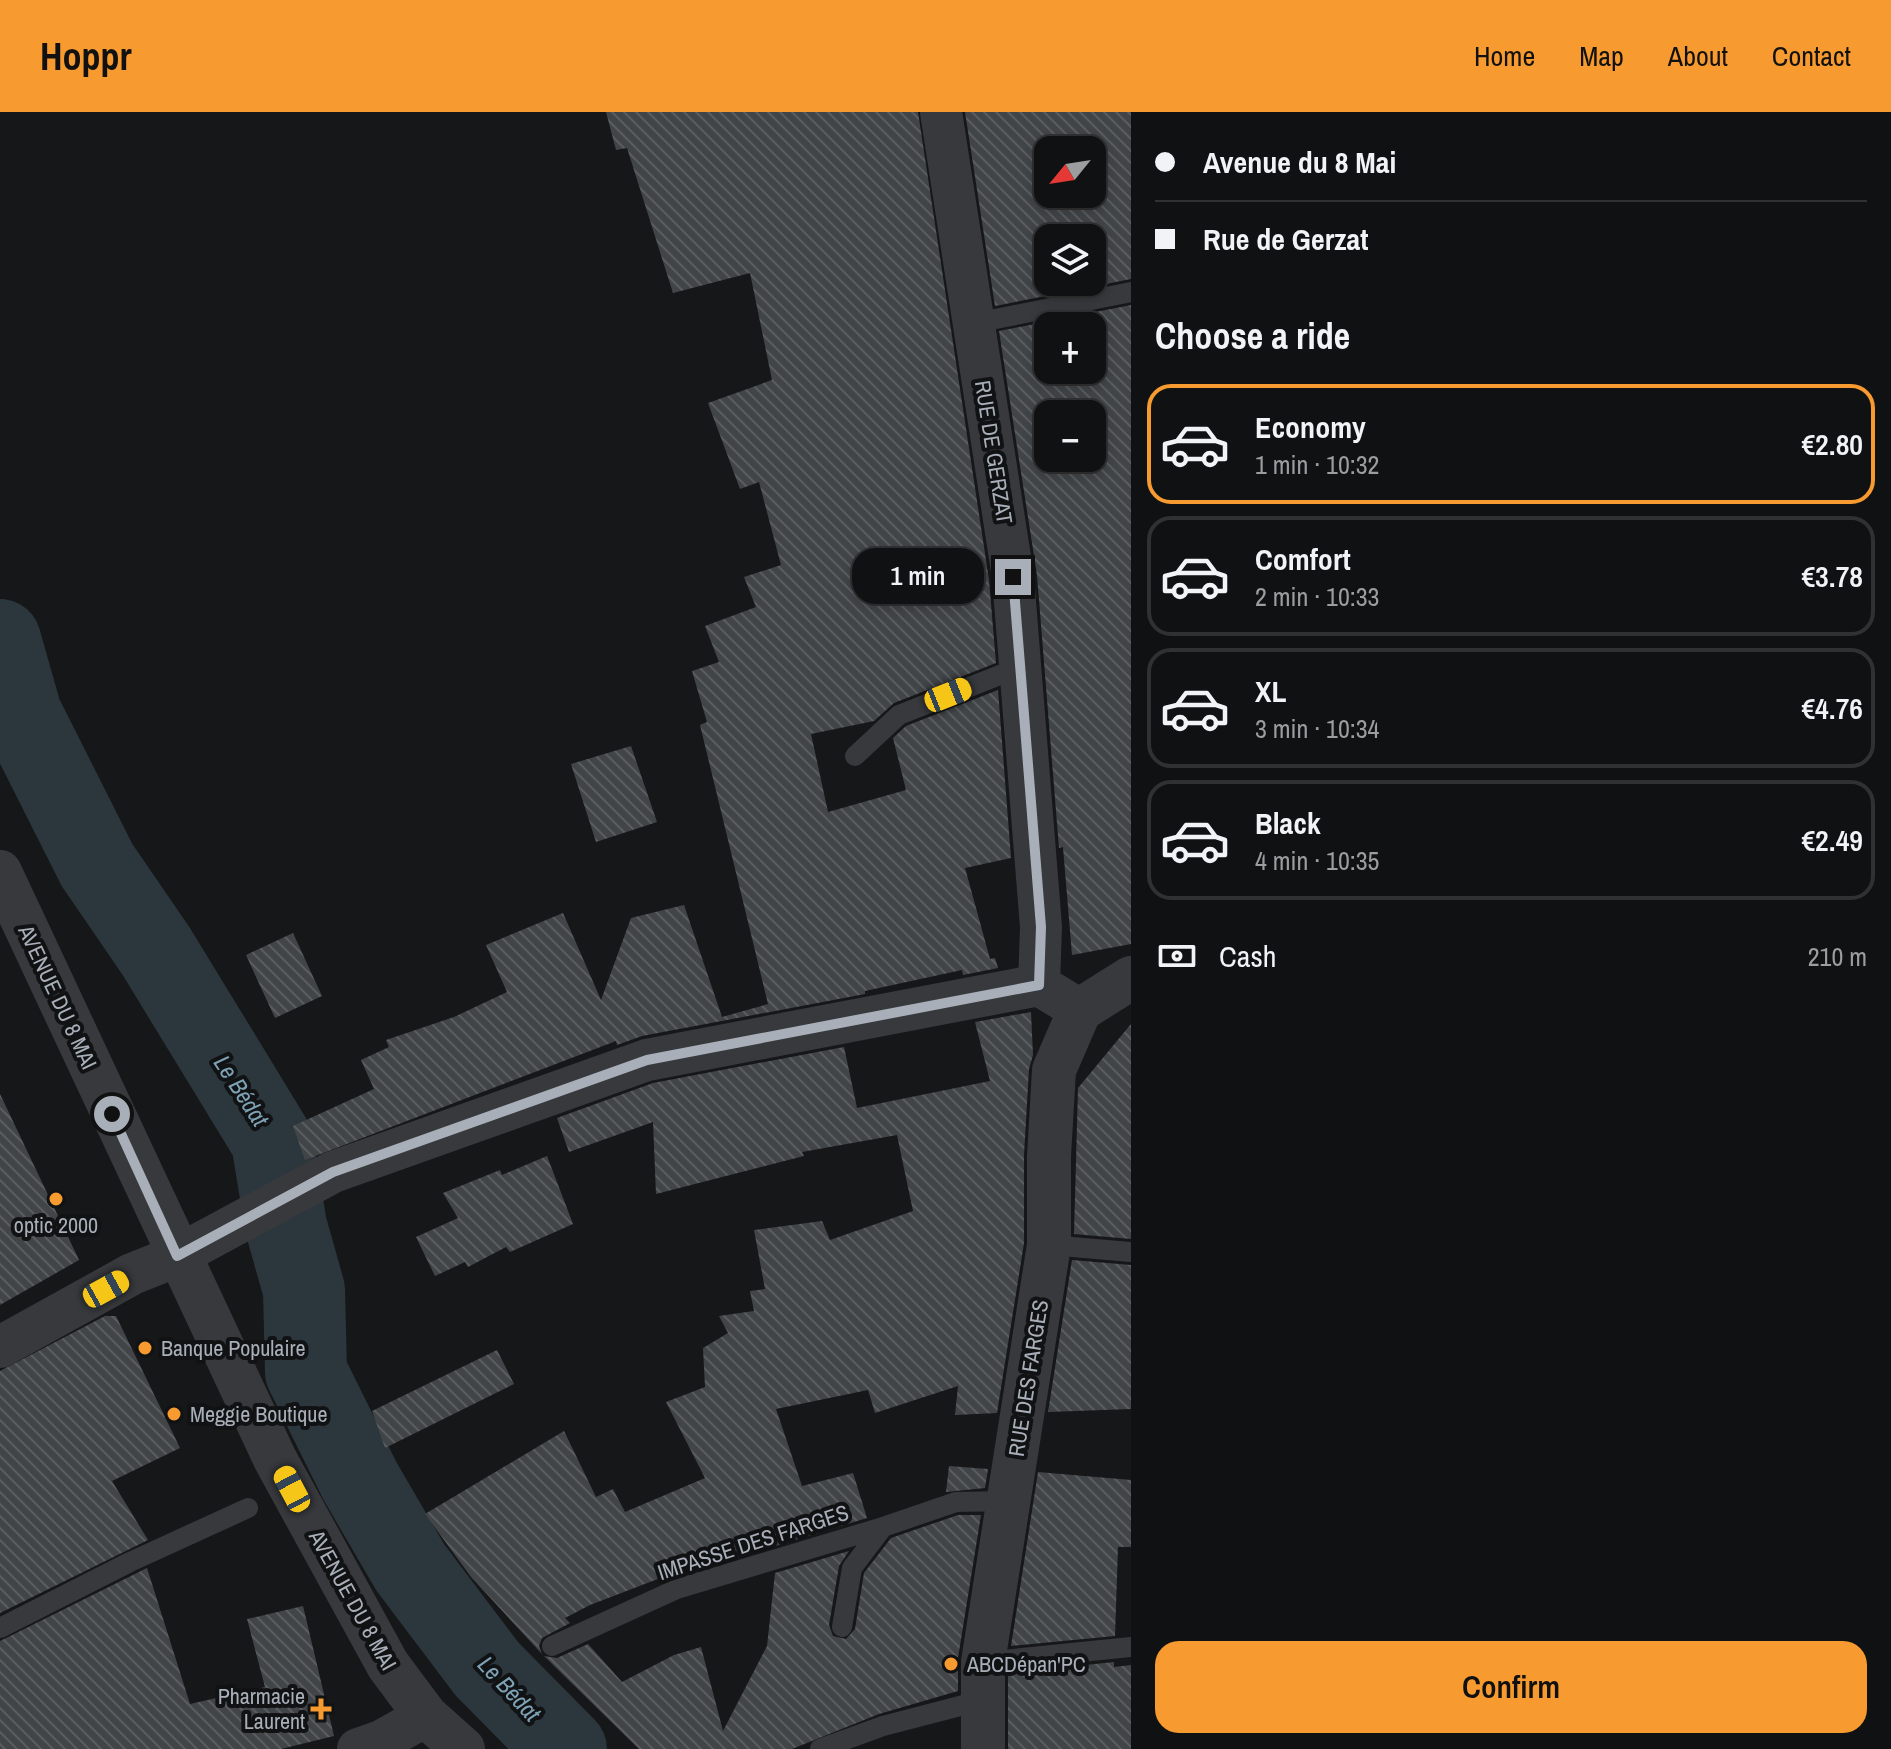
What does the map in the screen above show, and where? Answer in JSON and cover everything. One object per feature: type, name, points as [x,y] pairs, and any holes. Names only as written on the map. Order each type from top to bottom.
[{"type":"street","name":"RUE DE GERZAT","points":[[941,112],[1013,577],[1041,927],[1039,985]]},
{"type":"street","name":"AVENUE DU 8 MAI","points":[[0,872],[177,1256],[275,1459],[388,1665],[426,1716],[463,1749]]},
{"type":"street","points":[[0,1347],[132,1274],[177,1256],[333,1172],[647,1060],[1039,985],[1080,1010],[1131,978]]},
{"type":"street","name":"RUE DES FARGES","points":[[983,1749],[983,1681],[1049,1245],[1049,1156],[1054,1070],[1080,1010]]},
{"type":"street","points":[[358,1749],[381,1741],[426,1716]]},
{"type":"lane","points":[[975,323],[1131,292]]},
{"type":"lane","points":[[855,756],[899,715],[1020,667]]},
{"type":"lane","points":[[1049,1245],[1131,1252]]},
{"type":"lane","name":"IMPASSE DES FARGES","points":[[552,1646],[677,1589],[956,1502],[1009,1501]]},
{"type":"lane","points":[[0,1628],[130,1562],[248,1508]]},
{"type":"lane","name":"IMPASSE DES FARGES","points":[[842,1627],[852,1568],[883,1527]]},
{"type":"lane","points":[[820,1749],[883,1726],[983,1681],[1131,1647]]},
{"type":"building","points":[[606,112],[918,112],[989,580],[996,663],[894,703],[874,721],[811,734],[828,812],[906,790],[893,738],[906,726],[998,690],[1011,858],[965,868],[990,959],[995,958],[998,968],[963,975],[962,970],[865,991],[865,994],[642,1036],[617,1045],[616,1041],[305,1160],[293,1126],[374,1089],[361,1060],[389,1047],[386,1040],[454,1017],[507,992],[486,945],[563,913],[601,1000],[631,918],[684,905],[722,1017],[768,1004],[700,725],[707,722],[692,671],[719,662],[705,626],[756,607],[744,577],[781,565],[759,482],[740,489],[708,403],[772,380],[750,273],[673,293],[627,148],[616,150]]},
{"type":"building","points":[[965,112],[1131,112],[1131,279],[1106,284],[1106,224],[1034,224],[1034,296],[1045,296],[995,306]]},
{"type":"building","points":[[1131,305],[1131,944],[1072,955],[1063,847],[1059,848],[1037,575],[999,331],[1034,324],[1034,384],[1106,384],[1106,312],[1095,312]]},
{"type":"building","points":[[631,746],[657,822],[596,842],[571,764]]},
{"type":"building","points":[[293,933],[322,996],[275,1018],[246,955]]},
{"type":"building","points":[[1031,1012],[1033,1055],[1029,1069],[1024,1155],[1024,1243],[997,1413],[955,1415],[958,1386],[875,1413],[868,1390],[776,1409],[802,1486],[853,1473],[867,1518],[742,1556],[704,1566],[702,1562],[590,1605],[565,1618],[570,1623],[542,1638],[539,1646],[542,1654],[471,1577],[425,1514],[564,1431],[596,1497],[613,1489],[625,1512],[705,1478],[666,1402],[705,1387],[703,1348],[728,1333],[719,1316],[754,1311],[750,1291],[765,1289],[754,1230],[822,1221],[830,1240],[913,1211],[897,1135],[802,1152],[804,1156],[656,1194],[653,1122],[569,1152],[557,1118],[653,1083],[844,1047],[857,1108],[990,1081],[975,1022]]},
{"type":"building","points":[[1131,1024],[1131,1239],[1074,1234],[1078,1088]]},
{"type":"building","points":[[0,1094],[79,1260],[0,1305]]},
{"type":"building","points":[[547,1156],[573,1224],[510,1252],[506,1247],[468,1267],[465,1262],[435,1276],[416,1237],[458,1218],[443,1193],[500,1170],[502,1175]]},
{"type":"building","points":[[1072,1260],[1131,1265],[1131,1409],[1048,1412]]},
{"type":"building","points":[[105,1316],[116,1316],[180,1448],[112,1481],[148,1540],[0,1613],[0,1371]]},
{"type":"building","points":[[497,1350],[514,1384],[385,1448],[372,1411]]},
{"type":"building","points":[[949,1466],[988,1469],[985,1488],[946,1492]]},
{"type":"building","points":[[1038,1472],[1131,1480],[1131,1547],[1118,1547],[1115,1636],[1011,1646]]},
{"type":"building","points":[[958,1515],[981,1515],[958,1658],[958,1691],[879,1714],[792,1749],[639,1749],[544,1656],[557,1658],[588,1644],[622,1682],[674,1655],[701,1647],[723,1731],[767,1646],[775,1573],[849,1551],[839,1566],[829,1625],[833,1636],[846,1639],[855,1629],[864,1573],[891,1538]]},
{"type":"building","points":[[147,1568],[190,1704],[265,1687],[247,1619],[303,1606],[334,1736],[281,1749],[0,1749],[0,1641]]},
{"type":"building","points":[[1114,1662],[1114,1667],[1131,1665],[1131,1749],[1008,1749],[1008,1673]]},
{"type":"waterway","name":"Le Bédat","points":[[0,640],[21,714],[97,865],[156,951],[272,1141],[286,1226],[304,1290],[306,1372],[360,1481],[410,1567],[487,1669],[566,1749]]},
{"type":"place","name":"optic 2000","points":[[56,1199]]},
{"type":"place","name":"Banque Populaire","points":[[145,1348]]},
{"type":"place","name":"Meggie Boutique","points":[[174,1414]]},
{"type":"place","name":"ABCDépan'PC","points":[[951,1664]]},
{"type":"place","name":"Pharmacie Laurent","points":[[321,1709]]},
{"type":"route","points":[[112,1114],[177,1256],[333,1172],[647,1060],[1039,985],[1041,927],[1013,577]]}]
